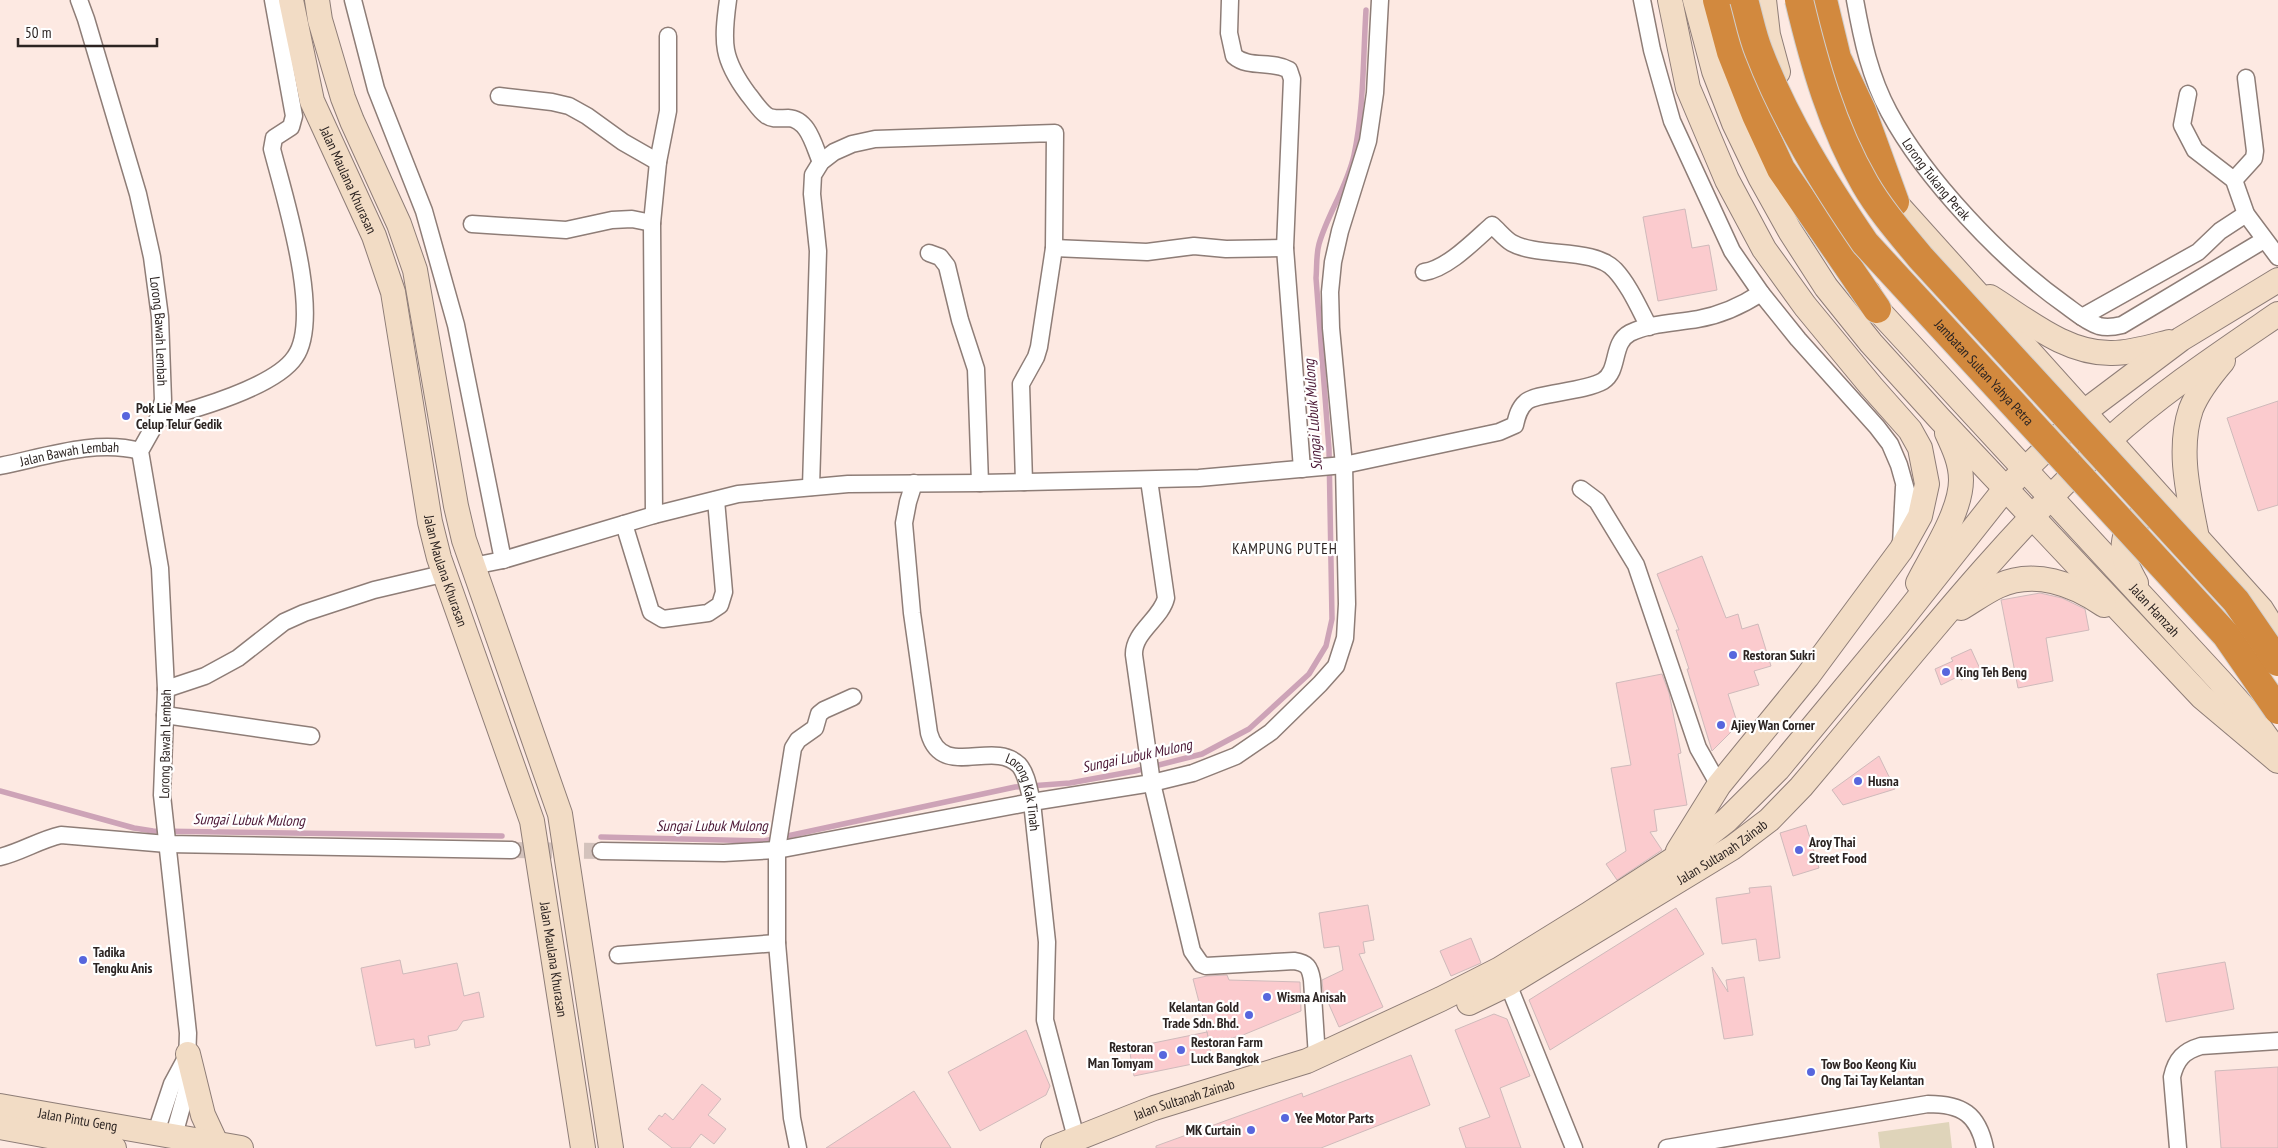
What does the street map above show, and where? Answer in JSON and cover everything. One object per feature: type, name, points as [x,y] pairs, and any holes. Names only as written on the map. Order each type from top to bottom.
[{"type":"highway","points":[[1717,0],[1731,52],[1760,124],[1781,169],[1877,309]]},
{"type":"highway","name":"Jambatan Sultan Yahya Petra","points":[[1744,0],[1758,51],[1802,146],[1865,243],[2226,635],[2278,710]]},
{"type":"highway","points":[[1799,0],[1814,64],[1838,128],[1864,184],[1890,221],[1920,257],[2236,601],[2278,662]]},
{"type":"highway","points":[[1823,0],[1837,58],[1862,110],[1895,202]]},
{"type":"main road","name":"Jalan Maulana Khurasan","points":[[291,0],[312,101],[374,236],[393,292],[430,522],[439,558],[532,821],[583,1148]]},
{"type":"main road","name":"Jalan Maulana Khurasan","points":[[317,0],[320,20],[343,98],[399,224],[415,270],[456,506],[464,540],[560,814],[565,834],[611,1148]]},
{"type":"main road","points":[[1670,0],[1688,88],[1727,180],[1764,249],[1805,306],[1910,430],[1920,448],[1927,484],[1920,516],[1901,550],[1806,677],[1719,785],[1671,860]]},
{"type":"main road","points":[[1696,0],[1714,71],[1734,123],[1760,179],[1790,231],[1826,287],[1871,343],[2005,490],[2202,697],[2278,761]]},
{"type":"main road","name":"Jalan Hamzah","points":[[1764,0],[1768,35],[1802,154],[1829,217],[1877,309],[2252,717],[2278,754]]},
{"type":"main road","points":[[1786,0],[1806,72],[1818,102],[1832,129],[1848,153],[1895,202],[2261,609],[2278,636]]},
{"type":"main road","points":[[1966,281],[2064,343],[2088,350],[2111,353],[2138,350],[2180,339],[2278,280]]},
{"type":"main road","name":"Jalan Sultanah Zainab","points":[[1053,1148],[1154,1108],[1317,1057],[1378,1042],[1442,1016],[1508,984],[1732,848],[1769,820],[1801,787],[2013,537],[2109,440],[2201,367],[2278,314]]},
{"type":"main road","points":[[2197,538],[2185,473],[2185,437],[2189,418],[2205,383],[2242,338]]},
{"type":"main road","name":"Jalan Sultanah Zainab","points":[[1317,1057],[1500,969],[1671,860],[1727,820],[1752,797],[1898,624],[2005,490],[2084,412],[2180,339]]},
{"type":"main road","points":[[1898,624],[1958,500],[1961,481],[1958,459],[1939,418]]},
{"type":"main road","points":[[2145,600],[2124,555],[2123,544],[2130,526],[2146,515],[2161,514],[2174,520],[2197,538]]},
{"type":"main road","points":[[1942,620],[1999,586],[2016,580],[2049,580],[2082,591],[2103,604],[2152,644]]},
{"type":"main road","points":[[188,1054],[203,1115],[216,1143]]},
{"type":"main road","points":[[604,1102],[623,1148]]},
{"type":"main road","name":"Jalan Pintu Geng","points":[[0,1106],[163,1141]]},
{"type":"main road","points":[[572,1148],[578,1117]]},
{"type":"main road","points":[[0,1127],[86,1145],[114,1148]]},
{"type":"main road","points":[[163,1141],[216,1143],[240,1148]]},
{"type":"street","name":"Lorong Bawah Lembah","points":[[78,0],[86,19],[138,194],[152,257],[160,317],[163,400],[158,419],[140,451],[160,568],[166,689],[162,777],[164,816],[188,1033],[186,1092],[163,1141]]},
{"type":"street","points":[[158,419],[193,410],[227,398],[274,376],[295,357],[302,339],[305,315],[304,288],[272,149],[274,138],[291,126],[294,116],[273,0]]},
{"type":"street","points":[[353,0],[376,89],[424,211],[456,325],[503,560]]},
{"type":"street","points":[[728,0],[724,30],[726,53],[733,74],[765,114],[773,118],[794,119],[804,125],[821,162]]},
{"type":"street","points":[[1230,0],[1229,33],[1234,56],[1241,62],[1281,65],[1289,70],[1292,79],[1285,248],[1302,469]]},
{"type":"street","points":[[601,851],[724,853],[777,850],[1032,802],[1152,783],[1193,773],[1236,756],[1271,732],[1320,684],[1336,666],[1345,638],[1347,604],[1341,466],[1330,292],[1333,262],[1340,231],[1368,141],[1375,93],[1380,0]]},
{"type":"street","points":[[1642,0],[1652,50],[1672,121],[1732,251],[1761,293],[1798,339],[1890,444],[1899,464],[1908,497],[1914,502],[1923,504]]},
{"type":"street","name":"Lorong Tukang Perak","points":[[1855,0],[1873,80],[1906,141],[1943,188],[1988,237],[2037,285],[2082,317],[2101,326],[2122,326],[2264,240]]},
{"type":"street","points":[[654,515],[652,223],[658,162],[668,111],[668,36]]},
{"type":"street","points":[[2234,180],[2254,158],[2256,151],[2246,78]]},
{"type":"street","points":[[2188,94],[2182,125],[2195,150],[2234,180],[2246,214],[2278,257]]},
{"type":"street","points":[[499,96],[552,102],[568,106],[587,116],[623,142],[658,162]]},
{"type":"street","points":[[811,487],[818,251],[812,194],[813,175],[821,162],[834,152],[852,144],[875,139],[1055,134],[1054,248],[1039,348],[1036,358],[1021,384],[1024,482]]},
{"type":"street","points":[[2082,317],[2198,252],[2220,231],[2246,214]]},
{"type":"street","points":[[472,224],[566,230],[612,220],[632,219],[652,223]]},
{"type":"street","points":[[1424,272],[1434,271],[1444,266],[1492,225],[1512,243],[1531,250],[1559,252],[1603,261],[1615,270],[1649,326]]},
{"type":"street","points":[[1054,248],[1147,252],[1194,246],[1226,249],[1285,248]]},
{"type":"street","points":[[930,252],[940,257],[947,266],[960,320],[976,369],[980,483]]},
{"type":"street","points":[[483,564],[503,560],[654,515],[738,494],[848,484],[1149,480],[1341,466],[1499,432],[1515,425],[1519,409],[1528,400],[1590,388],[1605,379],[1614,365],[1617,347],[1629,334],[1649,326],[1700,319],[1726,312],[1744,304],[1761,293]]},
{"type":"street","name":"Jalan Bawah Lembah","points":[[0,466],[90,448],[125,447],[140,451]]},
{"type":"street","points":[[1149,480],[1166,598],[1162,607],[1137,641],[1134,650],[1152,783],[1195,958],[1206,966],[1294,960],[1304,962],[1310,968],[1312,980],[1317,1057]]},
{"type":"street","name":"Lorong Kak Tinah","points":[[914,483],[904,523],[912,612],[932,744],[938,751],[948,756],[1009,758],[1020,766],[1026,780],[1032,802],[1046,942],[1045,1020],[1076,1138]]},
{"type":"street","points":[[1901,550],[1904,487]]},
{"type":"street","points":[[1581,489],[1597,501],[1636,565],[1698,748],[1719,785]]},
{"type":"street","points":[[624,524],[651,612],[663,619],[708,613],[720,605],[724,592],[716,500]]},
{"type":"street","points":[[166,689],[205,676],[238,658],[284,622],[304,613],[374,590],[438,575]]},
{"type":"street","points":[[798,1148],[792,1118],[778,943],[777,850],[795,744],[815,728],[819,714],[853,696]]},
{"type":"street","points":[[165,714],[311,736]]},
{"type":"street","points":[[0,858],[14,854],[48,838],[61,835],[167,842],[512,850]]},
{"type":"street","points":[[618,955],[778,943]]},
{"type":"street","points":[[1508,984],[1574,1148]]},
{"type":"street","points":[[2178,1148],[2172,1077],[2174,1066],[2181,1056],[2190,1049],[2201,1046],[2278,1041]]},
{"type":"street","points":[[1667,1148],[1928,1104],[1947,1104],[1966,1112],[1978,1126],[1985,1148]]},
{"type":"shaded area","points":[[1949,1122],[1952,1148],[1880,1148],[1878,1132]]},
{"type":"building","points":[[1685,209],[1692,248],[1709,245],[1717,290],[1658,301],[1643,217]]},
{"type":"building","points":[[2278,401],[2278,505],[2258,511],[2227,418]]},
{"type":"building","points":[[1702,556],[1726,618],[1738,614],[1742,629],[1758,624],[1771,666],[1754,671],[1759,685],[1728,694],[1738,725],[1712,751],[1676,630],[1679,630],[1657,574]]},
{"type":"building","points":[[2040,593],[2062,598],[2085,609],[2089,630],[2046,638],[2053,681],[2018,688],[2001,600]]},
{"type":"building","points":[[1971,649],[1981,671],[1961,680],[1959,676],[1941,685],[1935,669],[1953,661],[1951,658]]},
{"type":"building","points":[[1662,674],[1669,693],[1681,753],[1678,754],[1687,805],[1654,810],[1657,831],[1650,832],[1662,850],[1617,880],[1606,864],[1626,851],[1611,768],[1631,765],[1616,683]]},
{"type":"building","points":[[1879,756],[1895,789],[1843,805],[1832,790]]},
{"type":"building","name":"Aroy Thai Street Food","points":[[1806,825],[1819,868],[1793,876],[1780,833]]},
{"type":"building","points":[[1771,886],[1780,958],[1759,961],[1756,939],[1722,944],[1716,898],[1750,893],[1749,888]]},
{"type":"building","points":[[1368,905],[1374,940],[1363,942],[1365,953],[1359,954],[1383,1007],[1339,1027],[1323,991],[1322,980],[1343,970],[1339,946],[1324,948],[1319,913]]},
{"type":"building","points":[[1676,908],[1704,954],[1550,1050],[1529,1000]]},
{"type":"building","points":[[1471,938],[1481,963],[1451,976],[1440,951]]},
{"type":"building","points":[[400,960],[403,974],[457,963],[464,996],[479,992],[484,1017],[463,1021],[457,1030],[428,1036],[430,1045],[415,1048],[414,1039],[376,1046],[361,968]]},
{"type":"building","points":[[2225,962],[2234,1009],[2166,1022],[2157,974]]},
{"type":"building","points":[[1712,967],[1728,992],[1726,980],[1744,977],[1753,1035],[1724,1039]]},
{"type":"building","points":[[1227,975],[1229,980],[1300,982],[1301,1011],[1243,1035],[1210,1044],[1193,979]]},
{"type":"building","points":[[1494,1014],[1507,1019],[1530,1076],[1500,1088],[1521,1148],[1466,1148],[1459,1128],[1490,1117],[1455,1030]]},
{"type":"building","points":[[1026,1030],[1050,1086],[1046,1095],[980,1131],[948,1072]]},
{"type":"building","points":[[1207,1032],[1212,1060],[1134,1076],[1129,1048]]},
{"type":"building","points":[[1411,1055],[1430,1105],[1321,1148],[1156,1148],[1156,1146],[1302,1093],[1303,1097]]},
{"type":"building","points":[[2278,1067],[2278,1148],[2221,1148],[2215,1071]]},
{"type":"building","points":[[702,1084],[721,1099],[708,1115],[726,1129],[714,1144],[701,1134],[690,1148],[672,1148],[648,1129],[659,1115],[662,1117],[665,1113],[673,1120]]},
{"type":"building","points":[[914,1091],[951,1148],[826,1148]]},
{"type":"waterway","name":"Sungai Lubuk Mulong","points":[[601,837],[764,841],[1015,787],[1070,783],[1135,771],[1202,754],[1249,729],[1309,674],[1326,646],[1332,619],[1329,449],[1316,278],[1317,257],[1319,244],[1347,178],[1354,155],[1361,101],[1366,10]]},
{"type":"waterway","name":"Sungai Lubuk Mulong","points":[[0,791],[134,828],[153,831],[502,836]]},
{"type":"tunnel","points":[[512,850],[601,851]]},
{"type":"place","name":"Pok Lie Mee Celup Telur Gedik","points":[[126,416]]},
{"type":"place","name":"Restoran Sukri","points":[[1733,655]]},
{"type":"place","name":"King Teh Beng","points":[[1946,672]]},
{"type":"place","name":"Ajiey Wan Corner","points":[[1721,725]]},
{"type":"place","name":"Husna","points":[[1858,781]]},
{"type":"place","name":"Aroy Thai Street Food","points":[[1799,850]]},
{"type":"place","name":"Tadika Tengku Anis","points":[[83,960]]},
{"type":"place","name":"Wisma Anisah","points":[[1267,997]]},
{"type":"place","name":"Kelantan Gold Trade Sdn. Bhd.","points":[[1249,1015]]},
{"type":"place","name":"Restoran Farm Luck Bangkok","points":[[1181,1050]]},
{"type":"place","name":"Restoran Man Tomyam","points":[[1163,1055]]},
{"type":"place","name":"Tow Boo Keong Kiu Ong Tai Tay Kelantan","points":[[1811,1072]]},
{"type":"place","name":"Yee Motor Parts","points":[[1285,1118]]},
{"type":"place","name":"MK Curtain","points":[[1251,1130]]},
{"type":"district","name":"KAMPUNG PUTEH","points":[[1285,549]]}]
